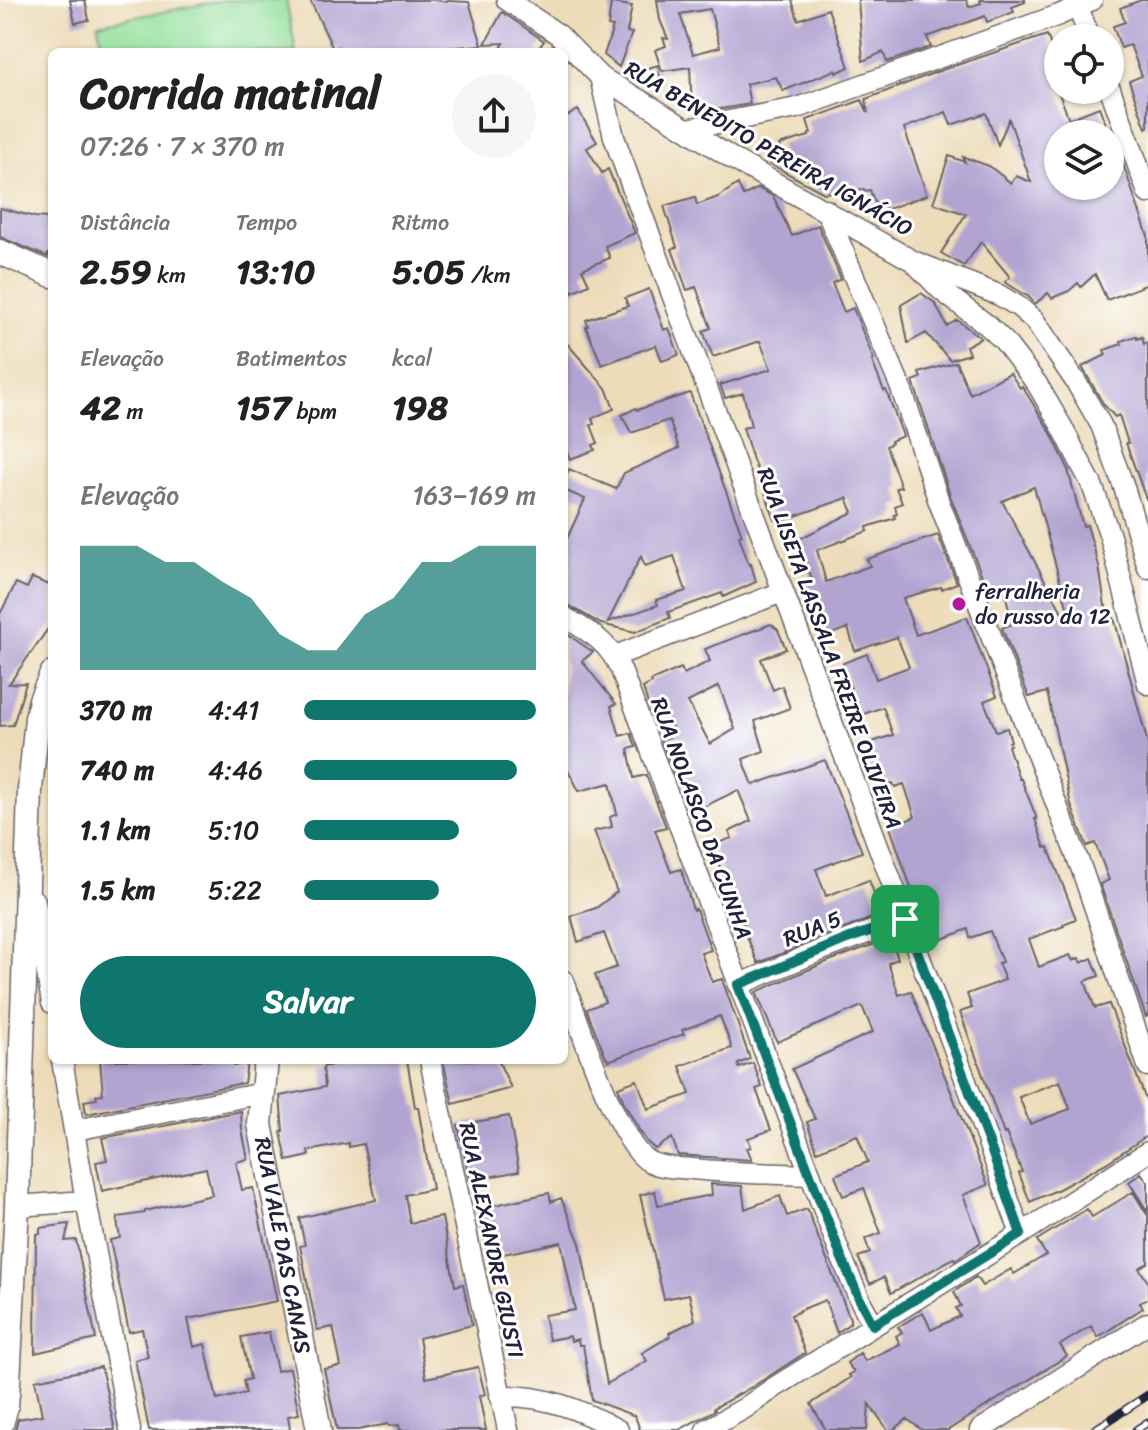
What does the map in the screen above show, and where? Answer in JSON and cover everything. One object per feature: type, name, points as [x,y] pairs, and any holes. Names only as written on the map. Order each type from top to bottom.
[{"type":"street","name":"RUA BENEDITO PEREIRA IGNÁCIO","points":[[507,0],[559,35],[600,77],[733,159],[913,261]]},
{"type":"street","points":[[687,129],[797,108],[1059,15],[1082,2],[1087,24]]},
{"type":"street","name":"RUA LISETA LASSALA FREIRE OLIVEIRA","points":[[600,77],[614,137],[633,190],[1021,1234]]},
{"type":"street","points":[[1115,104],[1148,193]]},
{"type":"street","points":[[826,210],[901,388],[939,502],[1082,870],[1148,1066]]},
{"type":"street","points":[[0,252],[48,273]]},
{"type":"street","points":[[913,261],[999,295],[1034,320],[1048,338],[1101,425],[1124,487],[1148,568]]},
{"type":"street","points":[[913,261],[941,290],[1004,341],[1037,384],[1062,427],[1092,485],[1110,536],[1148,684]]},
{"type":"street","points":[[615,656],[782,592]]},
{"type":"street","name":"RUA NOLASCO DA CUNHA","points":[[568,619],[598,637],[615,656],[628,686],[810,1175],[851,1281],[873,1325]]},
{"type":"street","points":[[0,1428],[7,1395],[17,1206],[30,790],[37,718],[48,683]]},
{"type":"street","points":[[29,853],[48,982]]},
{"type":"street","name":"RUA 5","points":[[738,985],[847,939],[905,919]]},
{"type":"street","points":[[568,993],[604,1089],[630,1142],[644,1158],[675,1168],[810,1175]]},
{"type":"street","points":[[63,1064],[130,1430]]},
{"type":"street","name":"RUA VALE DAS CANAS","points":[[266,1064],[260,1124],[319,1430]]},
{"type":"street","name":"RUA ALEXANDRE GIUSTI","points":[[431,1064],[508,1430]]},
{"type":"street","points":[[75,1130],[263,1093]]},
{"type":"street","points":[[706,1430],[1148,1152]]},
{"type":"street","points":[[17,1206],[86,1201]]},
{"type":"street","points":[[980,1430],[1148,1323]]},
{"type":"street","points":[[500,1396],[532,1397],[560,1403],[618,1430]]},
{"type":"green space","points":[[225,0],[286,0],[295,48],[102,48],[98,24]]},
{"type":"building","points":[[70,0],[85,0],[89,20],[75,23]]},
{"type":"building","points":[[310,0],[469,2],[482,45],[445,48],[333,48]]},
{"type":"building","points":[[657,0],[792,0],[798,20],[828,9],[849,67],[783,91],[776,77],[746,84],[750,104],[721,109],[692,109],[690,67],[662,71],[655,50],[666,46],[663,38],[668,39],[660,20]],"holes":[[[710,9],[720,47],[693,54],[680,14]]]},
{"type":"building","points":[[858,0],[966,0],[969,7],[981,3],[980,0],[1025,2],[1012,7],[1014,12],[987,22],[985,16],[927,37],[931,47],[887,62],[883,52],[863,61]]},
{"type":"building","points":[[1148,0],[1146,128],[1129,81],[1142,76],[1130,45],[1124,47],[1124,24],[1119,24],[1125,22],[1120,8]]},
{"type":"building","points":[[611,3],[632,6],[627,32],[632,33],[619,67],[604,55],[613,27],[608,26]]},
{"type":"building","points":[[502,12],[544,41],[539,48],[501,48],[504,43],[485,44]]},
{"type":"building","points":[[1044,36],[1044,104],[1063,104],[1069,119],[1099,107],[1104,120],[1044,120],[1044,200],[1124,200],[1124,167],[1148,236],[1148,284],[1107,300],[1095,274],[1081,287],[1078,283],[1069,291],[1052,298],[1048,293],[1035,304],[1026,294],[1005,282],[1010,277],[981,242],[964,266],[941,253],[966,214],[933,203],[949,156],[965,162],[963,157],[989,166],[1011,183],[1016,176],[1031,182],[1009,119],[998,145],[986,113],[951,125],[946,112],[904,128],[927,195],[885,210],[884,202],[875,203],[870,190],[824,193],[770,164],[784,160],[779,145],[809,136],[807,120],[862,100],[868,113],[866,99]]},
{"type":"building","points":[[658,65],[660,82],[644,84],[642,70]]},
{"type":"building","points":[[578,110],[597,142],[587,148],[602,173],[608,169],[635,233],[605,246],[610,258],[582,269],[589,284],[572,292],[568,283],[568,116]]},
{"type":"building","points":[[738,184],[743,196],[758,188],[773,196],[792,236],[818,225],[841,279],[832,283],[844,312],[853,308],[903,436],[886,446],[901,487],[896,488],[902,503],[895,506],[895,518],[817,550],[826,582],[870,566],[867,559],[938,535],[957,583],[903,598],[916,635],[967,617],[997,696],[984,701],[996,731],[1007,728],[1011,741],[1008,746],[1019,779],[1076,919],[1029,939],[1039,967],[1070,955],[1073,961],[1079,958],[1081,963],[1092,958],[1099,976],[1085,981],[1095,1008],[1109,1004],[1148,1105],[1148,1135],[1108,1162],[1030,1202],[1019,1173],[1022,1172],[1004,1134],[960,1012],[972,1008],[967,994],[1005,980],[998,963],[1002,962],[990,931],[970,938],[968,929],[932,943],[890,827],[915,817],[904,784],[883,786],[878,769],[870,772],[860,746],[893,735],[883,707],[850,719],[840,692],[851,688],[843,663],[867,654],[876,679],[909,667],[897,637],[855,651],[848,628],[820,638],[801,583],[812,579],[797,540],[853,512],[847,498],[778,522],[775,520],[743,428],[751,426],[743,393],[725,398],[720,385],[771,369],[760,341],[713,357],[703,331],[711,328],[696,287],[687,290],[672,249],[677,247],[664,206],[695,197],[697,205],[718,197]],"holes":[[[1060,1081],[1070,1109],[1030,1124],[1019,1097]]]},
{"type":"building","points":[[0,208],[47,218],[48,257],[0,237]]},
{"type":"building","points":[[649,289],[664,330],[669,328],[679,355],[662,361],[656,345],[602,365],[586,320],[628,306],[625,298]]},
{"type":"building","points":[[921,293],[935,303],[947,326],[957,320],[981,338],[966,346],[969,354],[950,360],[926,333],[908,343],[901,305]]},
{"type":"building","points":[[1136,336],[1137,339],[1142,337],[1144,344],[1148,342],[1146,499],[1119,415],[1115,417],[1104,405],[1082,367],[1106,355],[1104,350]]},
{"type":"building","points":[[568,345],[606,388],[614,409],[592,418],[594,424],[591,425],[598,443],[593,445],[595,450],[570,459]]},
{"type":"building","points":[[956,362],[970,394],[1010,373],[1020,388],[1022,386],[1051,433],[1069,470],[1083,526],[1087,525],[1099,566],[1108,619],[1114,618],[1148,744],[1146,1017],[1100,884],[1109,880],[1095,843],[1087,846],[1071,805],[1047,692],[1029,697],[1002,628],[1012,624],[1004,587],[988,591],[951,498],[913,381],[921,378],[919,373]],"holes":[[[1034,487],[1068,610],[1062,612],[1002,501]]]},
{"type":"building","points":[[690,393],[756,582],[723,597],[722,593],[668,612],[670,618],[635,632],[601,624],[568,605],[568,536],[585,499],[568,492],[568,471],[569,469],[616,489],[624,473],[679,448],[669,420],[631,433],[622,415]],"holes":[[[641,556],[645,566],[674,556],[686,591],[656,600],[658,605],[608,622]]]},
{"type":"building","points":[[32,578],[48,584],[48,629],[9,684],[26,683],[13,725],[0,726],[0,614],[16,583],[27,588]]},
{"type":"building","points":[[771,624],[778,630],[786,649],[761,659],[773,690],[782,686],[790,708],[755,721],[764,751],[743,759],[753,785],[825,760],[862,852],[816,869],[826,896],[869,880],[882,914],[758,963],[712,845],[732,838],[729,832],[751,821],[738,790],[693,812],[661,740],[669,737],[667,733],[673,730],[660,702],[649,707],[643,688],[651,681],[681,668],[684,674],[710,661],[705,649]],"holes":[[[719,686],[735,729],[710,744],[688,702]]]},
{"type":"building","points":[[568,635],[593,652],[582,661],[616,704],[611,706],[620,736],[631,733],[636,747],[628,749],[634,778],[646,775],[666,827],[655,830],[671,872],[681,869],[693,910],[696,909],[711,950],[701,953],[712,982],[722,979],[750,1059],[738,1064],[739,1068],[753,1063],[762,1087],[756,1089],[771,1130],[748,1138],[751,1147],[747,1148],[752,1160],[678,1155],[672,1138],[655,1149],[639,1130],[624,1103],[618,1087],[637,1080],[648,1109],[690,1094],[680,1066],[732,1048],[720,1016],[682,1030],[684,1034],[608,1061],[606,1058],[587,1009],[605,1002],[595,975],[617,967],[604,933],[578,942],[571,916],[596,908],[617,892],[594,831],[612,827],[610,817],[617,814],[610,783],[579,791],[568,770]]},
{"type":"building","points":[[891,938],[898,959],[888,963],[899,995],[911,991],[988,1185],[963,1195],[981,1242],[955,1260],[891,1293],[884,1277],[870,1284],[858,1257],[870,1253],[865,1239],[881,1233],[864,1188],[843,1196],[835,1175],[868,1162],[857,1135],[817,1151],[807,1122],[815,1119],[792,1069],[873,1032],[862,1006],[777,1042],[756,992]]},
{"type":"building","points":[[100,1064],[247,1064],[244,1083],[86,1114],[84,1101],[97,1099],[96,1095],[103,1094]]},
{"type":"building","points":[[336,1064],[408,1064],[432,1189],[405,1195],[410,1223],[442,1217],[455,1286],[463,1284],[472,1325],[419,1338],[426,1378],[478,1367],[485,1394],[479,1396],[486,1430],[400,1430],[399,1425],[388,1424],[358,1430],[337,1430],[324,1369],[341,1366],[333,1327],[317,1330],[300,1246],[305,1245],[299,1218],[376,1200],[363,1144],[349,1147],[349,1143],[308,1151],[309,1156],[287,1161],[281,1132],[280,1096],[325,1087],[323,1067]]},
{"type":"building","points":[[444,1064],[500,1064],[511,1088],[453,1104]]},
{"type":"building","points":[[241,1111],[248,1159],[236,1162],[242,1190],[253,1188],[277,1301],[188,1319],[194,1347],[205,1344],[217,1400],[246,1393],[243,1381],[250,1379],[241,1337],[269,1332],[277,1371],[290,1368],[299,1414],[288,1416],[290,1430],[149,1430],[135,1360],[148,1357],[142,1329],[129,1332],[110,1240],[120,1238],[118,1217],[212,1195],[206,1168],[102,1191],[96,1162],[107,1160],[102,1138]]},
{"type":"building","points":[[509,1116],[519,1171],[470,1181],[458,1125]]},
{"type":"building","points":[[1141,1173],[1148,1182],[1148,1212],[1129,1182]]},
{"type":"building","points":[[711,1184],[742,1186],[745,1209],[780,1196],[787,1216],[807,1209],[850,1323],[837,1333],[825,1300],[798,1311],[791,1315],[805,1353],[679,1430],[640,1430],[635,1416],[592,1400],[583,1345],[579,1345],[578,1339],[571,1341],[570,1336],[549,1340],[544,1315],[575,1310],[561,1242],[489,1257],[477,1209],[549,1193],[551,1202],[561,1198],[580,1243],[607,1384],[647,1361],[642,1353],[670,1336],[669,1333],[695,1320],[689,1294],[664,1299],[640,1195],[655,1191],[658,1205],[712,1195]]},
{"type":"building","points":[[1133,1192],[1148,1216],[1148,1263],[1139,1268],[1148,1282],[1148,1298],[1140,1303],[1143,1308],[1098,1337],[1091,1326],[1060,1345],[1067,1356],[948,1430],[922,1430],[907,1419],[893,1430],[888,1430],[869,1404],[867,1430],[826,1430],[811,1404],[851,1377],[849,1375],[854,1372],[847,1363],[860,1353],[865,1361],[900,1344],[896,1336],[902,1332],[898,1327],[923,1312],[931,1330],[960,1316],[956,1308],[961,1306],[954,1292],[976,1277],[982,1286],[1011,1269],[1014,1274],[1046,1255],[1037,1240],[1087,1209],[1092,1217]]},
{"type":"building","points":[[69,1224],[65,1241],[76,1240],[96,1339],[35,1353],[36,1234],[40,1234],[40,1228]]},
{"type":"building","points":[[101,1367],[115,1430],[15,1430],[18,1419],[42,1415],[35,1380]]},
{"type":"railway","points":[[1094,1430],[1148,1395]]},
{"type":"railway","points":[[1136,1430],[1148,1422]]},
{"type":"place","name":"ferralheria do russo da 12","points":[[959,604]]},
{"type":"route","points":[[905,919],[1021,1234],[873,1325],[841,1256],[738,985],[847,939],[905,919]]}]
